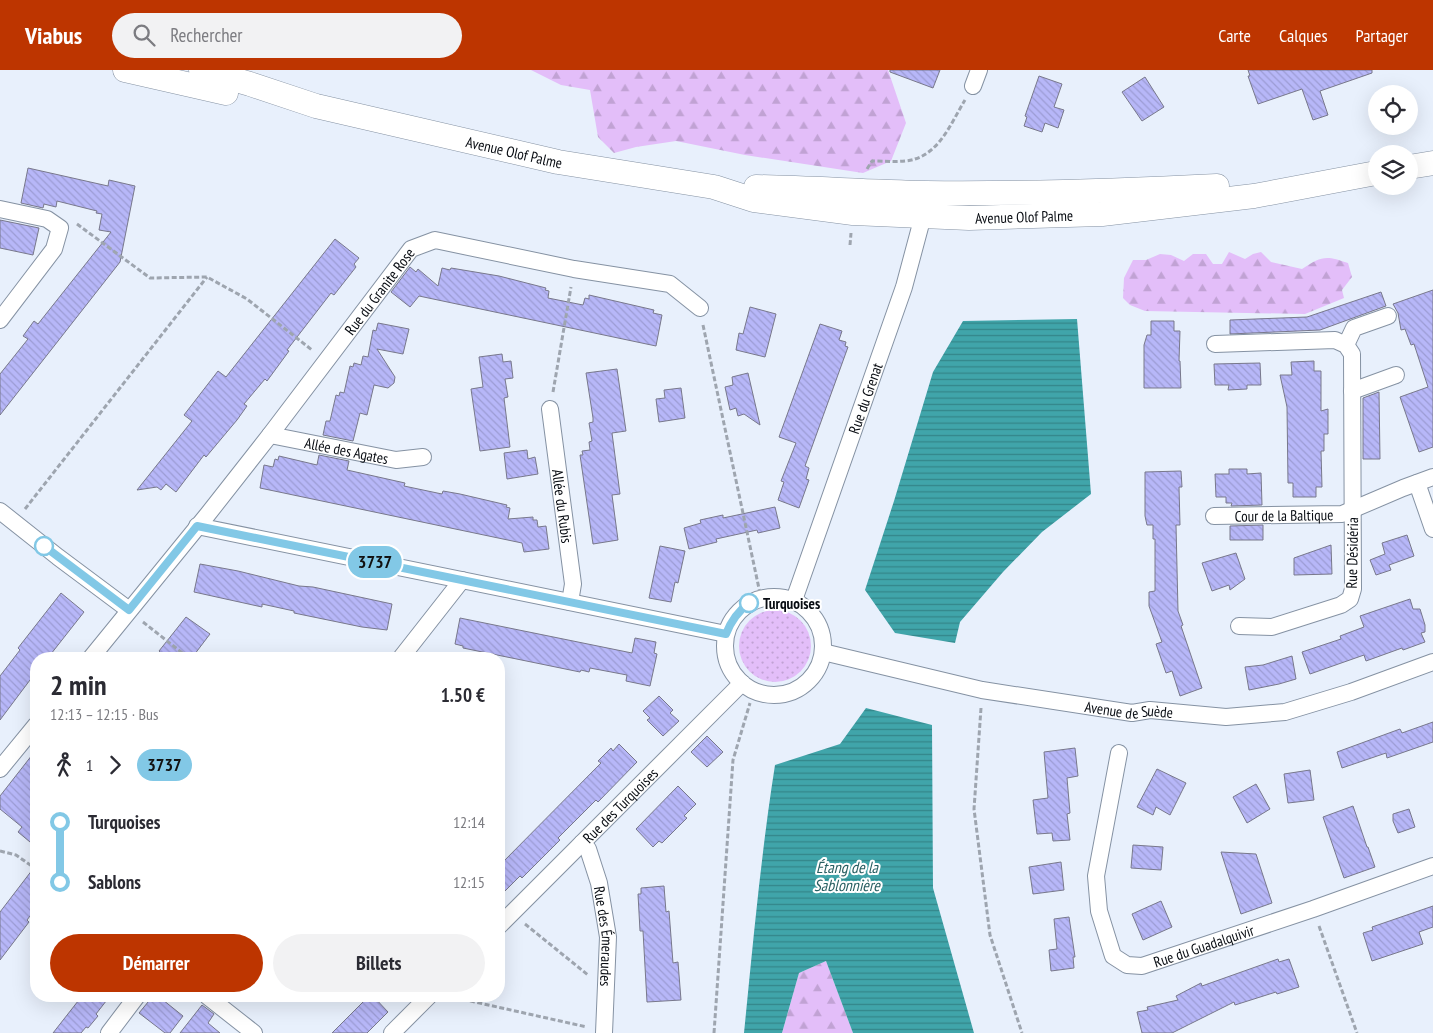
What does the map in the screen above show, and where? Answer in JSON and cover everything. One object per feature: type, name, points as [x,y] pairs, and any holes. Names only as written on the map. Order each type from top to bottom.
[{"type":"main road","name":"Avenue Olof Palme","points":[[125,70],[252,98],[316,106]]},
{"type":"main road","name":"Avenue Olof Palme","points":[[201,70],[316,106],[558,162],[714,187],[810,188],[864,191],[924,205]]},
{"type":"main road","points":[[1418,166],[1433,163]]},
{"type":"main road","name":"Avenue Olof Palme","points":[[714,187],[754,200],[854,213],[924,205],[1097,192],[1334,180],[1368,174]]},
{"type":"street","points":[[973,86],[979,70]]},
{"type":"street","name":"Rue du Grenat","points":[[794,600],[904,287],[924,205]]},
{"type":"street","points":[[0,209],[47,219],[60,228],[54,249],[0,320]]},
{"type":"street","name":"Rue du Granite Rose","points":[[129,610],[270,435],[411,249],[436,240],[574,269],[670,284],[700,308]]},
{"type":"street","points":[[1215,344],[1335,340],[1346,345],[1354,328],[1388,316]]},
{"type":"street","name":"Rue Désidéria","points":[[1239,626],[1272,627],[1341,605],[1350,599],[1354,589],[1352,354],[1346,345]]},
{"type":"street","points":[[1352,391],[1396,375]]},
{"type":"street","name":"Allée du Rubis","points":[[550,409],[573,584],[570,602]]},
{"type":"street","name":"Allée des Agates","points":[[270,435],[396,460],[424,457]]},
{"type":"street","name":"Cour de la Baltique","points":[[1214,516],[1342,514],[1433,478]]},
{"type":"street","points":[[1417,483],[1433,529]]},
{"type":"street","points":[[0,511],[129,610],[96,652]]},
{"type":"street","points":[[197,526],[726,634]]},
{"type":"street","points":[[405,652],[462,580]]},
{"type":"street","points":[[778,596],[794,600],[808,609],[818,622],[823,637],[823,652],[819,667],[810,680],[798,689],[783,694],[768,694],[748,687],[733,673],[727,661],[725,648],[726,634],[731,622],[739,611],[749,603],[762,598],[778,596]]},
{"type":"street","name":"Avenue de Suède","points":[[823,652],[982,690],[1132,713],[1150,710],[1226,716],[1285,712],[1351,692],[1433,662]]},
{"type":"street","name":"Rue des Turquoises","points":[[505,920],[582,843],[748,687]]},
{"type":"street","points":[[0,769],[30,732]]},
{"type":"street","name":"Rue du Guadalquivir","points":[[1119,753],[1096,876],[1099,911],[1113,956],[1127,965],[1142,966],[1313,909],[1433,866]]},
{"type":"street","name":"Rue des Émeraudes","points":[[582,843],[588,849],[599,883],[608,937],[604,1032]]},
{"type":"street","points":[[109,1033],[132,1002]]},
{"type":"street","points":[[215,1002],[254,1033]]},
{"type":"street","points":[[392,1033],[423,1002]]},
{"type":"path","points":[[864,191],[866,169],[872,161],[914,160],[928,153],[941,140],[973,86]]},
{"type":"path","points":[[850,245],[854,213]]},
{"type":"path","points":[[60,228],[75,222],[150,278],[207,277],[247,299],[326,361]]},
{"type":"path","points":[[550,409],[574,269]]},
{"type":"path","points":[[15,522],[207,277]]},
{"type":"path","points":[[700,308],[762,598]]},
{"type":"path","points":[[129,610],[181,652]]},
{"type":"path","points":[[714,1033],[734,760],[748,687]]},
{"type":"path","points":[[982,690],[974,809],[990,935],[1022,1033]]},
{"type":"path","points":[[0,851],[16,855],[30,866]]},
{"type":"path","points":[[1313,909],[1357,1033]]},
{"type":"path","points":[[512,913],[588,975],[591,984]]},
{"type":"path","points":[[474,1002],[604,1032]]},
{"type":"green space","points":[[531,70],[888,70],[906,123],[891,161],[863,173],[745,155],[676,141],[636,147],[614,153],[598,137],[590,90],[561,85]]},
{"type":"green space","points":[[1229,252],[1245,259],[1261,252],[1271,262],[1302,269],[1319,259],[1334,259],[1348,263],[1352,277],[1342,290],[1344,298],[1305,314],[1145,311],[1130,305],[1123,298],[1124,278],[1133,260],[1146,260],[1160,254],[1171,255],[1184,261],[1193,254],[1206,254],[1213,264],[1222,264]]},
{"type":"green space","points":[[775,610],[789,613],[801,620],[808,632],[811,646],[808,660],[801,672],[789,679],[775,682],[761,679],[749,672],[742,660],[739,646],[742,632],[749,620],[761,613]]},
{"type":"green space","points":[[826,961],[853,1033],[782,1033],[799,973]]},
{"type":"water","points":[[1077,319],[1091,494],[1042,532],[1003,572],[960,622],[955,643],[895,633],[865,590],[933,372],[963,321]]},
{"type":"water","name":"Étang de la Sablonnière","points":[[866,708],[932,725],[933,888],[974,1033],[853,1033],[826,961],[799,973],[782,1033],[744,1033],[761,865],[775,765],[840,744]]},
{"type":"building","points":[[890,70],[940,70],[933,88],[890,72]]},
{"type":"building","points":[[1248,70],[1372,70],[1372,73],[1320,91],[1328,115],[1313,120],[1302,89],[1258,104],[1248,76],[1250,76]]},
{"type":"building","points":[[1039,76],[1062,84],[1054,107],[1064,110],[1058,128],[1045,123],[1042,132],[1024,126],[1027,117],[1025,116]]},
{"type":"building","points":[[1145,77],[1164,107],[1142,121],[1122,92]]},
{"type":"building","points":[[28,168],[108,186],[109,180],[135,186],[120,262],[0,415],[0,374],[28,339],[23,336],[34,321],[38,324],[111,232],[99,230],[102,214],[96,213],[97,211],[57,201],[56,207],[44,204],[43,208],[21,203]]},
{"type":"building","points":[[0,220],[39,228],[33,255],[0,248]]},
{"type":"building","points":[[335,239],[359,258],[354,264],[356,267],[334,295],[331,293],[287,350],[289,351],[267,381],[265,379],[244,404],[247,406],[237,420],[206,457],[204,455],[176,492],[166,484],[161,490],[157,487],[137,490],[192,421],[184,415],[218,371],[226,377]]},
{"type":"building","points":[[410,267],[416,272],[418,269],[438,286],[442,268],[450,270],[451,268],[499,276],[546,288],[545,290],[549,291],[548,298],[583,305],[585,298],[589,299],[589,295],[654,310],[653,313],[662,315],[656,346],[419,296],[410,307],[391,292]]},
{"type":"building","points":[[1433,290],[1433,447],[1419,452],[1400,397],[1428,387],[1414,344],[1411,345],[1405,329],[1401,330],[1398,313],[1393,304]]},
{"type":"building","points":[[1381,292],[1386,306],[1320,330],[1230,334],[1230,320],[1307,317]]},
{"type":"building","points":[[750,307],[776,314],[765,357],[736,350],[739,333],[743,334]]},
{"type":"building","points":[[1151,321],[1174,321],[1174,331],[1180,331],[1179,361],[1181,388],[1144,388],[1144,345],[1147,335],[1151,335]]},
{"type":"building","points":[[378,323],[409,329],[403,354],[377,349],[395,377],[394,383],[388,388],[374,385],[367,415],[360,413],[353,441],[323,435],[326,421],[330,421],[336,395],[339,396],[340,392],[344,393],[350,366],[353,367],[354,363],[361,365],[363,356],[368,357],[373,330],[376,331]]},
{"type":"building","points":[[820,324],[842,331],[839,340],[846,342],[845,346],[848,347],[805,466],[809,468],[806,479],[809,480],[799,508],[778,500],[784,482],[781,481],[796,443],[779,437]]},
{"type":"building","points":[[502,354],[503,362],[511,361],[513,378],[505,379],[508,397],[504,398],[510,447],[480,451],[471,389],[483,387],[479,357]]},
{"type":"building","points":[[1314,361],[1314,371],[1321,371],[1321,411],[1328,409],[1328,434],[1324,434],[1324,451],[1321,451],[1322,487],[1316,487],[1316,497],[1293,497],[1293,483],[1288,483],[1287,407],[1280,375],[1292,375],[1291,362]]},
{"type":"building","points":[[1260,363],[1261,385],[1247,385],[1247,389],[1228,390],[1229,385],[1215,385],[1214,364]]},
{"type":"building","points":[[617,369],[626,431],[612,433],[620,494],[612,495],[618,540],[593,544],[580,455],[583,455],[582,451],[590,450],[589,442],[592,441],[589,423],[593,422],[593,418],[586,373]]},
{"type":"building","points":[[748,373],[760,425],[744,414],[738,416],[736,408],[730,410],[725,387],[733,385],[732,377]]},
{"type":"building","points":[[681,388],[685,418],[659,422],[656,399],[665,398],[664,390]]},
{"type":"building","points":[[1379,392],[1380,459],[1363,459],[1363,398]]},
{"type":"building","points":[[527,450],[528,459],[535,457],[538,474],[507,479],[504,453]]},
{"type":"building","points":[[319,455],[349,461],[347,470],[405,483],[404,486],[442,494],[443,491],[460,494],[507,505],[506,507],[510,508],[508,519],[533,517],[533,520],[537,520],[538,527],[546,526],[549,549],[524,552],[522,543],[260,488],[264,465],[273,467],[275,459],[278,460],[279,456],[317,465]]},
{"type":"building","points":[[1229,469],[1247,469],[1247,474],[1261,473],[1262,505],[1231,506],[1232,503],[1226,503],[1226,497],[1216,497],[1215,474],[1229,474]]},
{"type":"building","points":[[1181,471],[1182,487],[1179,487],[1180,525],[1176,525],[1178,611],[1183,625],[1181,626],[1202,688],[1180,696],[1172,671],[1166,673],[1156,644],[1162,642],[1149,606],[1149,592],[1155,591],[1155,539],[1153,539],[1153,525],[1147,525],[1145,516],[1145,472]]},
{"type":"building","points":[[775,507],[780,528],[758,533],[757,530],[716,539],[717,542],[689,549],[684,528],[701,523],[700,520],[723,515],[723,518]]},
{"type":"building","points":[[1263,525],[1263,540],[1230,540],[1230,526]]},
{"type":"building","points":[[1407,535],[1414,556],[1389,565],[1391,570],[1376,575],[1370,560],[1385,554],[1382,543]]},
{"type":"building","points":[[1331,545],[1332,574],[1294,575],[1294,558]]},
{"type":"building","points":[[660,546],[685,551],[678,583],[675,582],[671,602],[649,598]]},
{"type":"building","points":[[1236,553],[1245,579],[1230,590],[1229,585],[1212,591],[1202,563]]},
{"type":"building","points":[[200,564],[392,604],[387,630],[362,627],[294,613],[294,611],[262,604],[262,607],[194,592]]},
{"type":"building","points":[[61,593],[84,612],[53,652],[30,652],[30,680],[0,720],[0,676],[20,650],[18,648]]},
{"type":"building","points":[[1410,599],[1413,609],[1420,609],[1425,625],[1425,632],[1421,633],[1425,642],[1366,661],[1364,655],[1310,674],[1302,652],[1341,639],[1340,636],[1364,627],[1360,616]]},
{"type":"building","points":[[186,617],[210,634],[196,652],[159,651]]},
{"type":"building","points":[[460,618],[632,653],[635,638],[656,642],[654,653],[657,654],[650,686],[626,681],[627,675],[590,668],[589,672],[581,670],[580,672],[505,657],[505,652],[482,652],[463,648],[463,646],[455,644]]},
{"type":"building","points":[[1292,656],[1296,679],[1249,690],[1245,667],[1263,665]]},
{"type":"building","points":[[659,696],[673,710],[670,713],[679,721],[663,736],[647,720],[650,718],[643,711]]},
{"type":"building","points":[[1433,722],[1433,742],[1387,758],[1386,753],[1342,768],[1337,752],[1400,729],[1402,733]]},
{"type":"building","points":[[707,736],[723,752],[707,767],[691,752]]},
{"type":"building","points":[[619,744],[637,762],[598,802],[596,800],[558,838],[560,840],[522,878],[520,876],[505,891],[505,860],[601,763],[598,761],[611,748],[613,751]]},
{"type":"building","points":[[1075,748],[1078,776],[1067,778],[1070,813],[1067,814],[1070,840],[1053,841],[1052,833],[1037,834],[1033,800],[1048,798],[1044,752]]},
{"type":"building","points":[[30,758],[30,842],[18,832],[22,827],[0,809],[0,796]]},
{"type":"building","points":[[1157,769],[1186,783],[1170,815],[1156,807],[1153,815],[1137,807]]},
{"type":"building","points":[[1310,770],[1314,800],[1288,803],[1284,774]]},
{"type":"building","points":[[1256,784],[1270,809],[1247,823],[1233,797]]},
{"type":"building","points":[[678,786],[696,804],[684,816],[687,818],[662,843],[659,841],[653,847],[636,829]]},
{"type":"building","points":[[1353,806],[1375,867],[1344,878],[1323,817]]},
{"type":"building","points":[[1409,809],[1415,827],[1398,833],[1393,821],[1393,814]]},
{"type":"building","points":[[1133,845],[1163,847],[1161,870],[1131,868]]},
{"type":"building","points":[[1221,852],[1256,854],[1272,903],[1241,914]]},
{"type":"building","points":[[1061,862],[1064,890],[1033,894],[1029,867]]},
{"type":"building","points":[[30,873],[30,916],[27,920],[29,922],[0,960],[0,912]]},
{"type":"building","points":[[664,886],[666,912],[669,911],[673,963],[678,962],[681,1000],[647,1002],[643,931],[640,931],[638,894],[641,894],[641,888]]},
{"type":"building","points":[[1161,901],[1172,927],[1143,940],[1132,914]]},
{"type":"building","points":[[1433,906],[1433,927],[1419,932],[1423,944],[1372,961],[1363,933],[1373,930],[1372,927]]},
{"type":"building","points":[[1069,917],[1075,957],[1073,957],[1074,968],[1051,971],[1049,950],[1057,949],[1054,919]]},
{"type":"building","points":[[1278,959],[1279,962],[1289,959],[1299,987],[1235,1005],[1234,1002],[1172,1033],[1142,1033],[1137,1012],[1148,1010],[1147,1007],[1178,1000],[1176,996],[1201,983],[1202,986]]},
{"type":"building","points":[[77,1002],[105,1002],[96,1014],[98,1016],[81,1033],[53,1033]]},
{"type":"building","points":[[148,1002],[166,1002],[183,1016],[170,1033],[165,1033],[139,1013]]},
{"type":"building","points":[[363,1002],[379,1002],[388,1012],[367,1033],[332,1033]]},
{"type":"building","points":[[202,1005],[214,1014],[208,1023],[220,1033],[180,1033]]},
{"type":"bus line","name":"3737","points":[[44,546],[129,610],[197,526],[726,634],[731,622],[739,611],[749,603]]},
{"type":"place","name":"Turquoises","points":[[749,603]]}]
